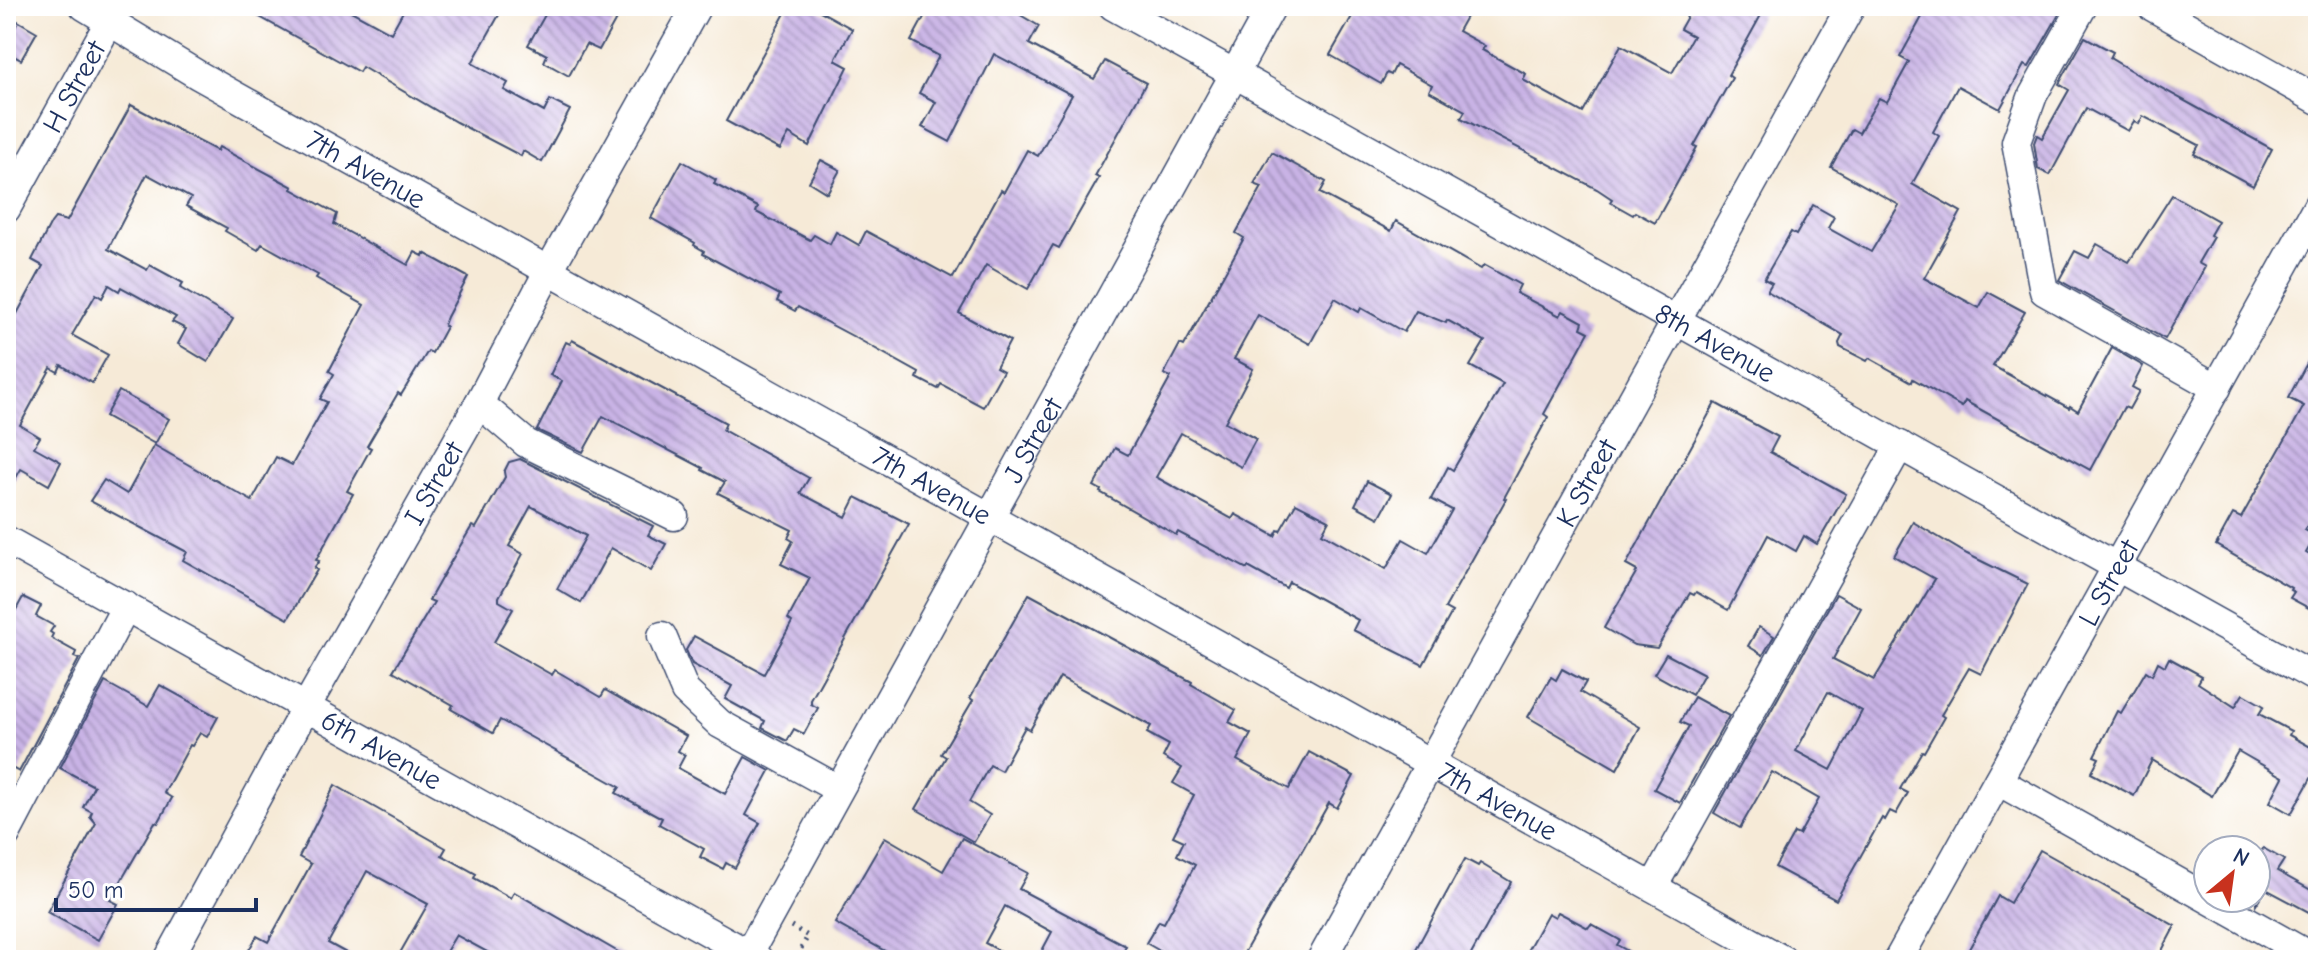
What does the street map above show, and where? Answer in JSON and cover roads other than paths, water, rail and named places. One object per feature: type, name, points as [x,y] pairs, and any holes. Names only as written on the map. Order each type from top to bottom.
[{"type":"street","name":"7th Avenue","points":[[84,6],[114,13],[198,75],[1783,960]]},
{"type":"street","name":"I Street","points":[[168,960],[697,6]]},
{"type":"street","name":"8th Avenue","points":[[1113,6],[2318,679]]},
{"type":"street","name":"J Street","points":[[751,958],[838,789],[1272,6]]},
{"type":"street","name":"K Street","points":[[1321,960],[1851,6]]},
{"type":"street","points":[[2083,6],[2033,95],[2016,142],[2044,291],[2217,388]]},
{"type":"street","points":[[2151,6],[2318,100]]},
{"type":"street","name":"H Street","points":[[6,209],[114,13]]},
{"type":"street","name":"L Street","points":[[1898,960],[2318,205]]},
{"type":"street","points":[[479,403],[526,443],[674,516]]},
{"type":"street","points":[[1653,887],[1900,445]]},
{"type":"street","name":"6th Avenue","points":[[6,540],[751,958]]},
{"type":"street","points":[[6,834],[126,606]]},
{"type":"street","points":[[662,636],[685,691],[720,724],[838,789]]},
{"type":"street","points":[[1998,781],[2317,960]]}]
